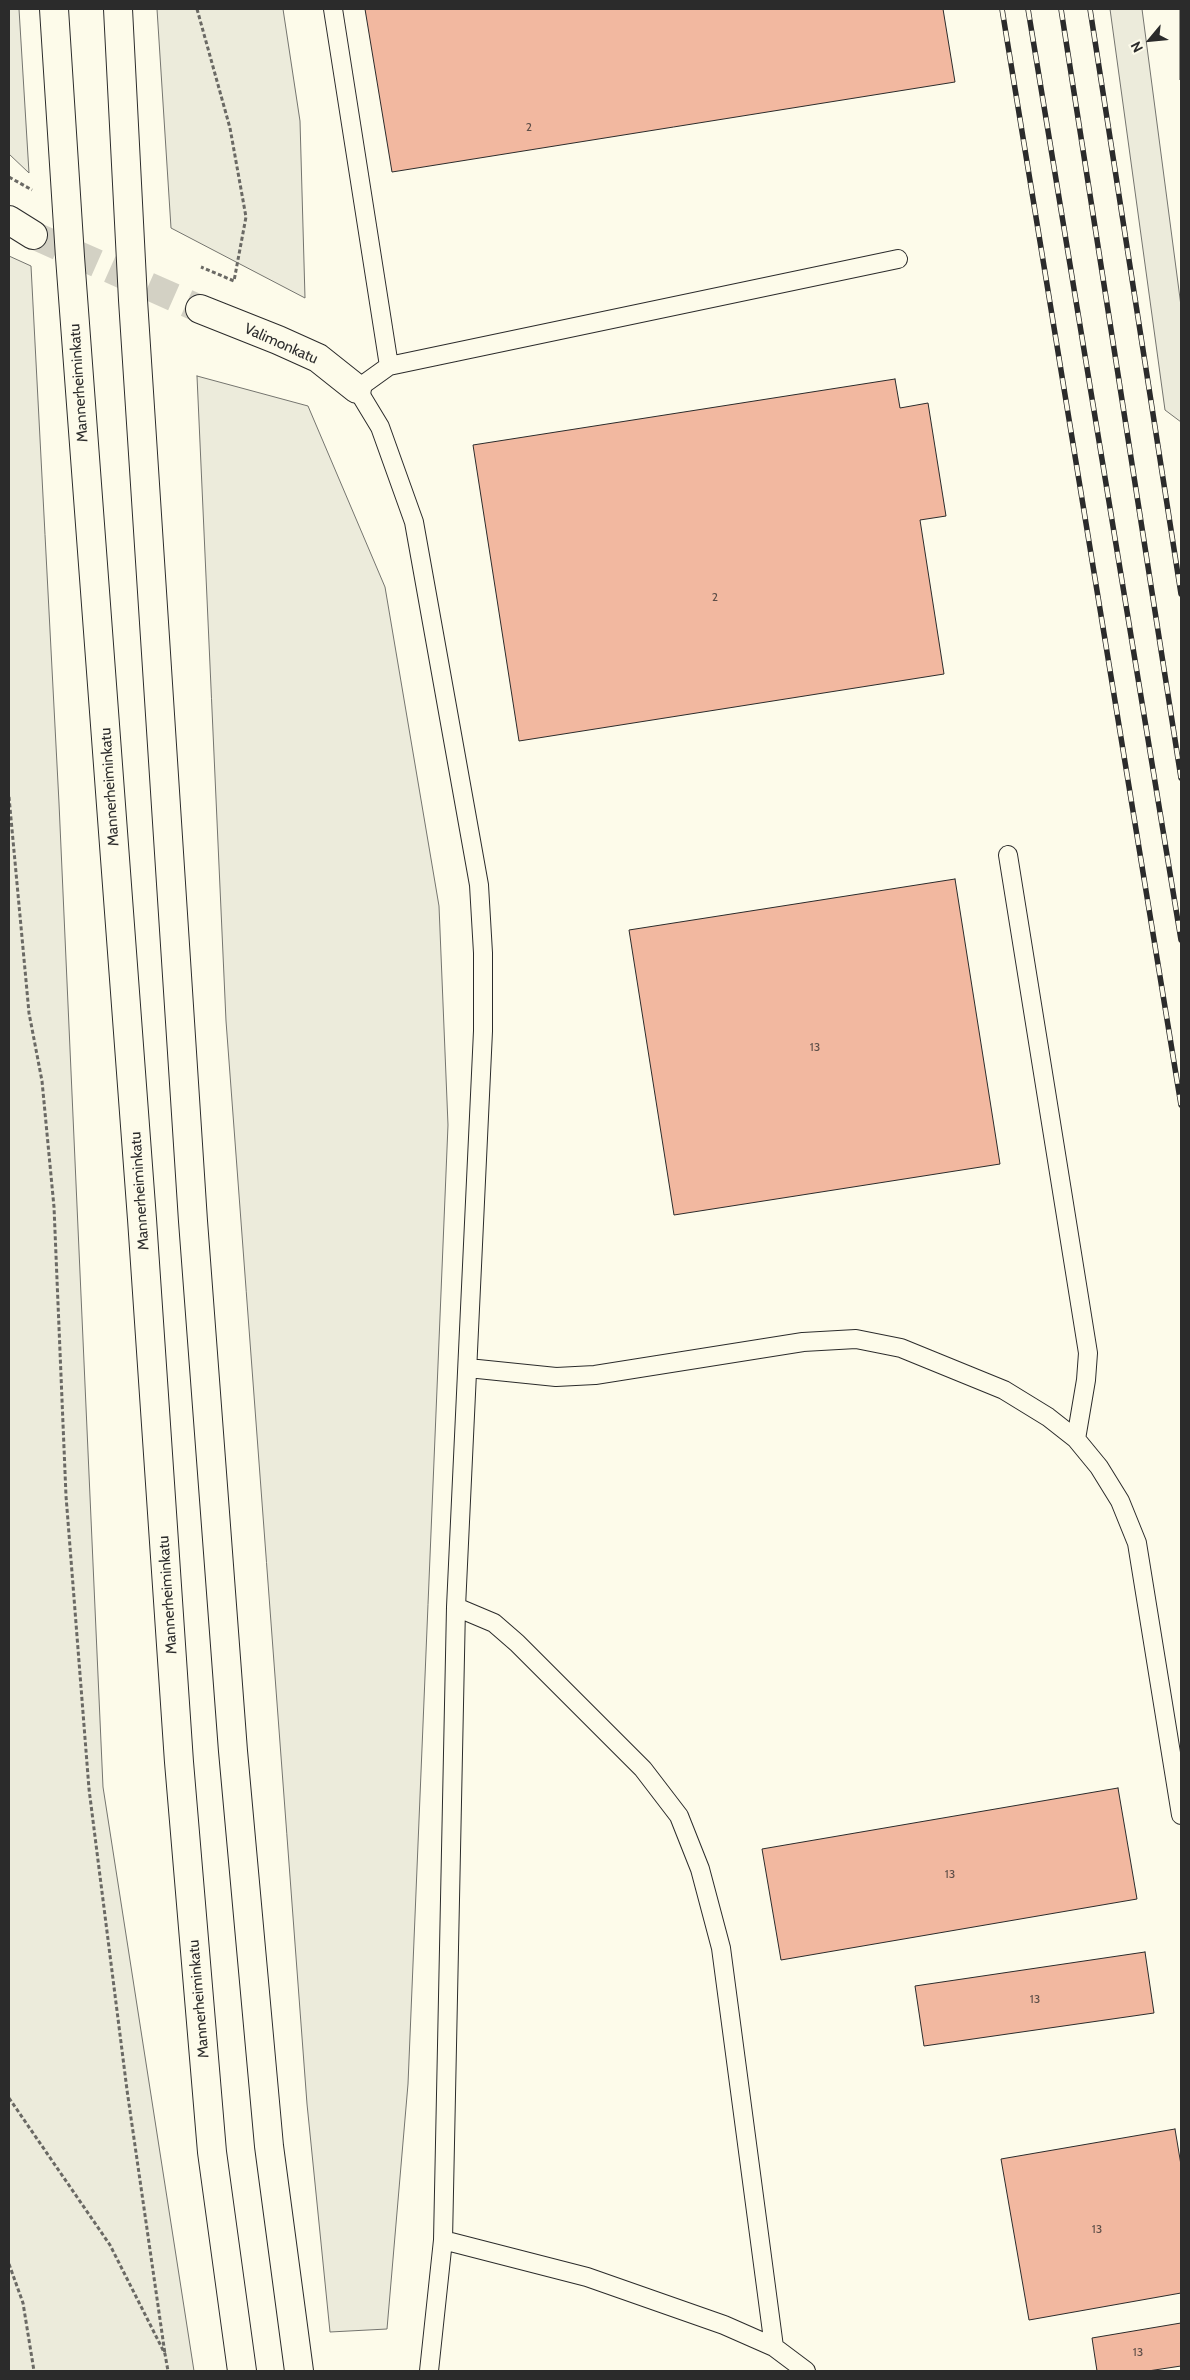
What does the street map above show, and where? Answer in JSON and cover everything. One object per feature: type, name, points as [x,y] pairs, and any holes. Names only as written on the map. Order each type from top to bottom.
[{"type":"main road","name":"Mannerheiminkatu","points":[[54,9],[70,257],[143,1229],[180,1771],[212,2152],[242,2371]]},
{"type":"main road","points":[[118,9],[133,300],[189,1152],[233,1751],[268,2146],[299,2371]]},
{"type":"main road","points":[[9,220],[33,235]]},
{"type":"main road","name":"Valimonkatu","points":[[200,309],[318,358],[356,389]]},
{"type":"lane","points":[[333,9],[389,366]]},
{"type":"lane","points":[[429,2371],[443,2240],[456,1608],[483,1031],[484,953],[479,886],[414,522],[380,427],[356,389],[389,366],[898,259]]},
{"type":"lane","points":[[1008,855],[1088,1353],[1086,1380],[1076,1439]]},
{"type":"lane","points":[[468,1368],[556,1377],[595,1376],[803,1342],[856,1339],[902,1348],[1004,1390],[1048,1417],[1076,1439],[1099,1467],[1120,1501],[1136,1543],[1181,1815]]},
{"type":"lane","points":[[456,1608],[494,1623],[517,1642],[643,1768],[679,1816],[700,1869],[721,1948],[774,2347]]},
{"type":"lane","points":[[443,2240],[587,2277],[724,2325],[774,2347],[806,2371]]},
{"type":"path","points":[[197,9],[230,128],[246,217],[234,281],[201,267]]},
{"type":"path","points":[[9,177],[37,192]]},
{"type":"path","points":[[9,797],[29,1012],[42,1081],[54,1207],[66,1496],[89,1789],[127,2090],[164,2354],[168,2371]]},
{"type":"path","points":[[9,2098],[110,2245],[164,2354]]},
{"type":"path","points":[[9,2264],[23,2303],[34,2371]]},
{"type":"shaded area","points":[[9,9],[19,9],[29,173],[9,154]]},
{"type":"shaded area","points":[[157,9],[283,9],[300,121],[305,298],[171,228]]},
{"type":"shaded area","points":[[1110,9],[1142,9],[1181,306],[1181,422],[1165,410]]},
{"type":"shaded area","points":[[9,256],[31,266],[59,803],[103,1787],[194,2371],[9,2371]]},
{"type":"shaded area","points":[[197,376],[308,406],[385,587],[439,906],[448,1125],[408,2084],[387,2329],[330,2332],[307,2104],[226,1021]]},
{"type":"building","points":[[365,9],[943,9],[955,82],[392,172]]},
{"type":"building","points":[[1181,9],[1181,80],[1180,80]]},
{"type":"building","points":[[895,379],[900,408],[928,403],[946,516],[920,520],[944,674],[519,741],[473,445]]},
{"type":"building","points":[[955,879],[1000,1164],[674,1215],[629,930]]},
{"type":"building","points":[[1118,1788],[1137,1899],[781,1960],[762,1849]]},
{"type":"building","points":[[1145,1952],[1154,2013],[924,2046],[915,1986]]},
{"type":"building","points":[[1175,2129],[1181,2165],[1181,2293],[1029,2320],[1001,2159]]},
{"type":"building","points":[[1181,2323],[1181,2366],[1148,2371],[1097,2371],[1092,2338]]},
{"type":"tunnel","points":[[33,235],[200,309]]},
{"type":"railway","points":[[1002,9],[1181,1105]]},
{"type":"railway","points":[[1028,9],[1181,940]]},
{"type":"railway","points":[[1061,9],[1181,778]]},
{"type":"railway","points":[[1090,9],[1181,594]]}]
